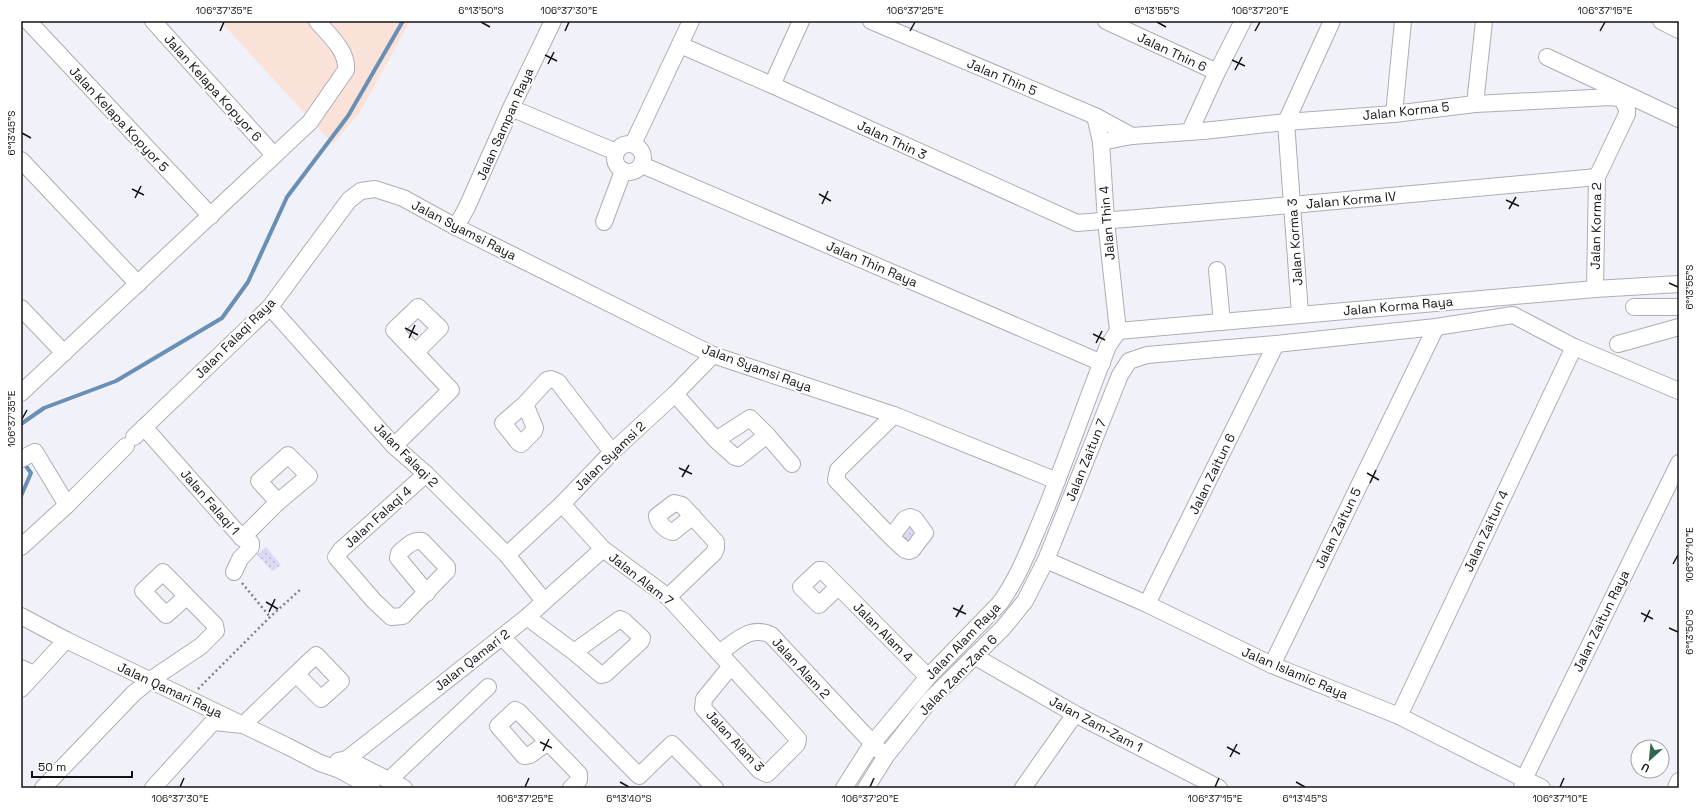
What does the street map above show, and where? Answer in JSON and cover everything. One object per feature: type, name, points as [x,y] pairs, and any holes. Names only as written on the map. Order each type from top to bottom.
[{"type":"street","name":"Jalan Kelapa Kopyor 5","points":[[28,21],[211,216]]},
{"type":"street","name":"Jalan Kelapa Kopyor 6","points":[[153,21],[274,155]]},
{"type":"street","points":[[21,393],[310,122],[346,70],[345,59],[336,43],[317,21]]},
{"type":"street","name":"Jalan Sampan Raya","points":[[456,227],[467,207],[511,108],[553,21]]},
{"type":"street","points":[[633,144],[691,21]]},
{"type":"street","points":[[772,85],[801,21]]},
{"type":"street","name":"Jalan Thin 5","points":[[871,21],[1095,116],[1132,136]]},
{"type":"street","name":"Jalan Thin 6","points":[[1106,21],[1217,72]]},
{"type":"street","points":[[1190,131],[1217,72],[1243,21]]},
{"type":"street","points":[[1286,122],[1332,21]]},
{"type":"street","points":[[1394,114],[1403,21]]},
{"type":"street","points":[[1475,104],[1484,21]]},
{"type":"street","points":[[1661,21],[1679,30]]},
{"type":"street","name":"Jalan Thin 3","points":[[680,45],[772,85],[1072,222],[1106,222]]},
{"type":"street","points":[[1547,57],[1624,97],[1679,119]]},
{"type":"street","name":"Jalan Korma 5","points":[[1101,142],[1132,136],[1394,114],[1475,104],[1624,97]]},
{"type":"street","name":"Jalan Korma 2","points":[[1595,289],[1597,177],[1627,114],[1624,97]]},
{"type":"street","points":[[511,108],[616,152]]},
{"type":"street","name":"Jalan Thin 4","points":[[1095,116],[1101,142],[1106,222],[1118,331]]},
{"type":"street","name":"Jalan Korma 3","points":[[1286,122],[1300,314]]},
{"type":"street","points":[[633,144],[640,148],[644,156],[642,165],[634,172],[623,171],[616,163],[616,152],[623,145],[633,144]]},
{"type":"street","points":[[21,160],[138,284]]},
{"type":"street","name":"Jalan Thin Raya","points":[[642,165],[1102,363]]},
{"type":"street","points":[[604,222],[623,171]]},
{"type":"street","name":"Jalan Korma IV","points":[[1106,222],[1597,177]]},
{"type":"street","name":"Jalan Falaqi Raya","points":[[21,547],[67,505],[135,437],[270,308],[349,200],[361,191],[374,190],[403,198]]},
{"type":"street","name":"Jalan Syamsi Raya","points":[[403,198],[456,227],[713,355],[894,415],[1057,480]]},
{"type":"street","points":[[1217,270],[1222,322]]},
{"type":"street","name":"Jalan Korma Raya","points":[[1118,331],[1595,289],[1679,284]]},
{"type":"street","points":[[1634,307],[1679,307]]},
{"type":"street","points":[[21,308],[64,353]]},
{"type":"street","name":"Jalan Falaqi 2","points":[[270,308],[394,446],[426,474],[507,555],[544,601]]},
{"type":"street","points":[[1276,344],[1436,327],[1513,315],[1574,347],[1679,391]]},
{"type":"street","name":"Jalan Zaitun 5","points":[[1272,666],[1436,327]]},
{"type":"street","points":[[1618,344],[1679,327]]},
{"type":"street","name":"Jalan Alam Raya","points":[[844,788],[872,744],[928,677],[1000,603],[1010,590],[1025,558],[1057,480],[1112,339],[1118,331]]},
{"type":"street","name":"Jalan Zaitun 7","points":[[1046,560],[1120,375],[1129,361],[1147,355],[1276,344]]},
{"type":"street","name":"Jalan Zaitun 6","points":[[1147,604],[1276,344]]},
{"type":"street","name":"Jalan Zaitun 4","points":[[1399,716],[1574,347]]},
{"type":"street","points":[[394,446],[451,390],[416,352]]},
{"type":"street","name":"Jalan Syamsi 2","points":[[507,555],[562,504],[612,452],[675,394],[713,355]]},
{"type":"street","points":[[525,404],[548,380],[555,380],[612,452]]},
{"type":"street","points":[[675,394],[716,440],[730,454],[738,458],[767,436]]},
{"type":"street","points":[[891,537],[836,480],[836,476],[838,470],[894,415]]},
{"type":"street","points":[[716,440],[750,418],[792,464]]},
{"type":"street","name":"Jalan Falaqi 1","points":[[135,437],[242,538],[278,502]]},
{"type":"street","points":[[24,457],[35,452],[38,455],[67,505]]},
{"type":"street","name":"Jalan Zaitun Raya","points":[[1523,783],[1679,463]]},
{"type":"street","name":"Jalan Falaqi 4","points":[[426,474],[341,550],[336,557],[374,602],[391,617],[403,616],[427,592]]},
{"type":"street","name":"Jalan Alam 7","points":[[562,504],[603,549],[668,597],[720,654]]},
{"type":"street","points":[[668,597],[714,553],[716,548],[716,542],[693,516]]},
{"type":"street","points":[[234,572],[237,564],[251,547],[251,543],[242,538]]},
{"type":"street","name":"Jalan Qamari 2","points":[[344,764],[527,617],[603,549]]},
{"type":"street","name":"Jalan Islamic Raya","points":[[1046,560],[1147,604],[1272,666],[1399,716],[1523,783],[1542,788]]},
{"type":"street","name":"Jalan Zam-Zam 6","points":[[866,788],[886,756],[930,700],[1003,628],[1025,601],[1046,560]]},
{"type":"street","name":"Jalan Alam 4","points":[[838,587],[928,677]]},
{"type":"street","points":[[43,788],[134,693],[149,681],[201,646],[216,631],[215,625],[186,596]]},
{"type":"street","name":"Jalan Qamari Raya","points":[[21,616],[149,681],[188,698],[320,763],[344,764]]},
{"type":"street","points":[[527,617],[574,652]]},
{"type":"street","name":"Jalan Alam 2","points":[[720,654],[751,631],[758,630],[772,635],[872,744],[886,756]]},
{"type":"street","points":[[502,637],[639,776],[672,744],[715,788]]},
{"type":"street","points":[[21,689],[27,671],[66,640]]},
{"type":"street","name":"Jalan Alam 3","points":[[720,654],[798,739],[797,744],[767,774],[759,770],[703,708],[704,699],[731,666]]},
{"type":"street","name":"Jalan Zam-Zam 1","points":[[974,656],[1075,714],[1220,788]]},
{"type":"street","points":[[162,785],[214,722],[243,725],[296,674]]},
{"type":"street","points":[[344,764],[398,785],[488,687]]},
{"type":"street","points":[[1023,788],[1075,714]]},
{"type":"street","points":[[548,742],[579,774],[579,780],[571,788]]},
{"type":"street","points":[[344,764],[372,788]]},
{"type":"street","points":[[1676,788],[1679,781]]},
{"type":"path","points":[[234,572],[270,617]]},
{"type":"path","points":[[188,698],[270,617],[301,589]]},
{"type":"shaded area","points":[[220,21],[410,21],[360,112],[333,144]]},
{"type":"shaded area","points":[[910,517],[925,533],[909,551],[895,537]]},
{"type":"shaded area","points":[[266,547],[281,565],[272,571],[257,555]]},
{"type":"waterway","points":[[21,424],[44,408],[116,381],[222,318],[248,282],[287,197],[348,116],[403,21]]},
{"type":"waterway","points":[[21,496],[31,473],[23,462]]}]
